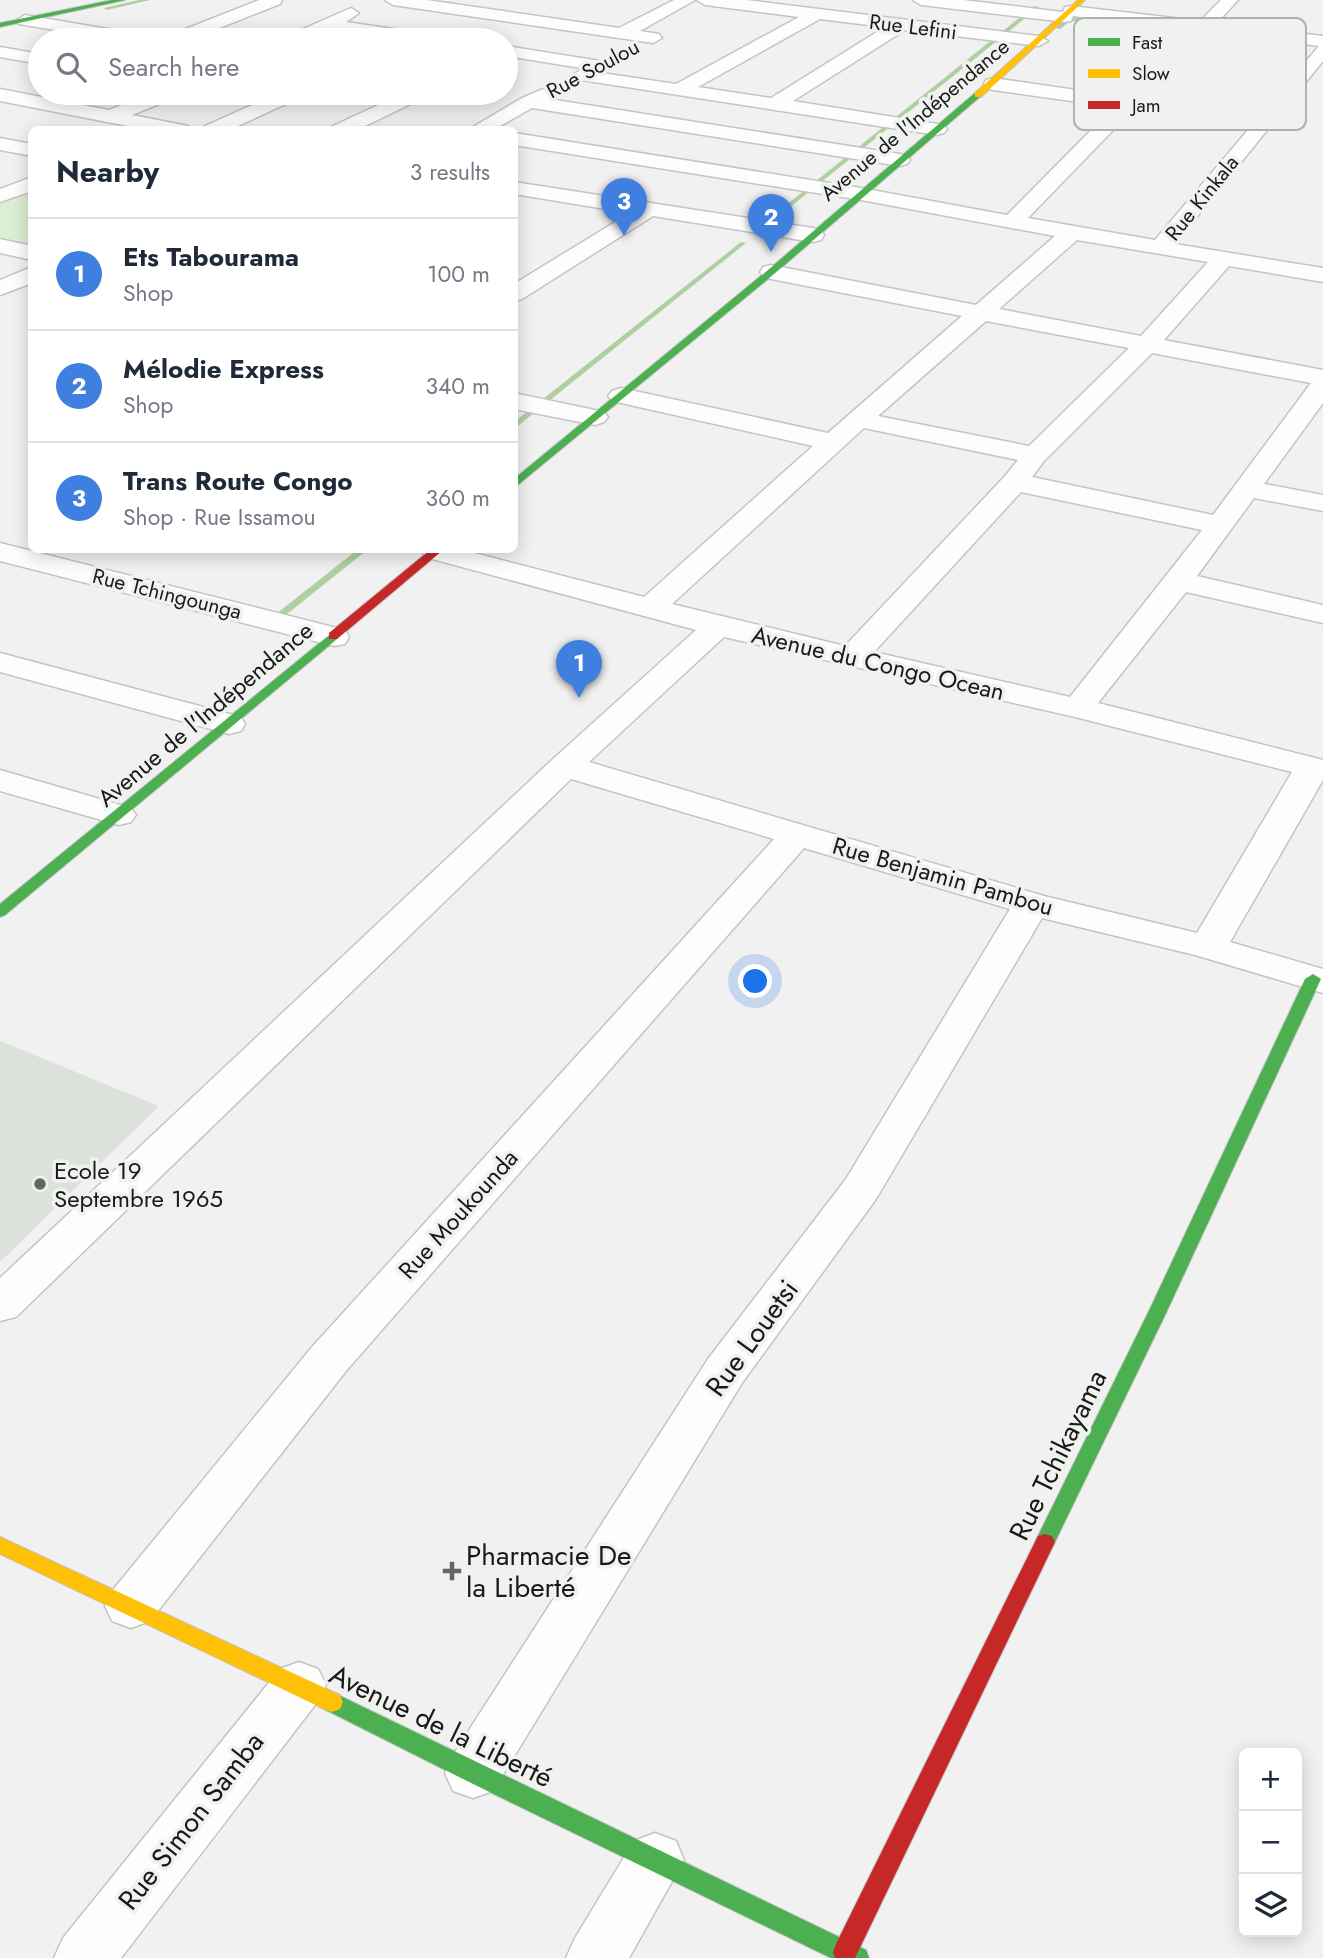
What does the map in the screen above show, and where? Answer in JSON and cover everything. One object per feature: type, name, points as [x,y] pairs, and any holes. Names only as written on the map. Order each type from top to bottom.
[{"type":"street","points":[[0,25],[79,4],[122,0]]},
{"type":"street","points":[[204,28],[274,0]]},
{"type":"street","points":[[393,0],[653,38]]},
{"type":"street","points":[[448,8],[467,0]]},
{"type":"street","name":"Rue Soulou","points":[[653,38],[622,33],[687,0]]},
{"type":"street","name":"Rue Lefini","points":[[705,0],[1039,41]]},
{"type":"street","points":[[779,10],[800,0]]},
{"type":"street","points":[[921,0],[1073,9],[1138,18]]},
{"type":"street","points":[[1212,18],[1230,0]]},
{"type":"street","points":[[319,28],[369,5]]},
{"type":"street","points":[[530,20],[562,5]]},
{"type":"street","name":"Avenue de l'Indépendance","points":[[518,482],[772,272],[900,160],[993,84],[1073,9]]},
{"type":"street","points":[[679,90],[815,15]]},
{"type":"street","points":[[25,20],[72,28]]},
{"type":"street","points":[[328,24],[354,28]]},
{"type":"street","points":[[773,105],[814,82],[900,25]]},
{"type":"street","name":"Rue Soulou","points":[[518,98],[523,94],[550,92],[653,38]]},
{"type":"street","name":"Rue Kinkala","points":[[1306,71],[1323,50]]},
{"type":"street","points":[[0,52],[28,57]]},
{"type":"street","points":[[518,53],[600,66]]},
{"type":"street","points":[[581,75],[937,129]]},
{"type":"street","points":[[993,84],[1074,96]]},
{"type":"street","points":[[523,94],[900,160]]},
{"type":"street","points":[[0,95],[28,100]]},
{"type":"street","points":[[53,105],[155,126]]},
{"type":"street","points":[[112,116],[139,105]]},
{"type":"street","points":[[221,126],[267,105]]},
{"type":"street","points":[[348,126],[393,105]]},
{"type":"street","name":"Rue Soulou","points":[[482,126],[509,105]]},
{"type":"street","points":[[1012,222],[1104,130]]},
{"type":"street","name":"Rue Kinkala","points":[[1160,248],[1257,130]]},
{"type":"street","points":[[518,140],[861,194],[1223,259],[1321,271]]},
{"type":"street","points":[[0,144],[28,149]]},
{"type":"street","points":[[3,194],[28,185]]},
{"type":"street","points":[[518,189],[813,235]]},
{"type":"street","points":[[518,207],[542,193]]},
{"type":"street","points":[[518,292],[647,211]]},
{"type":"street","points":[[649,609],[833,442],[1073,233]]},
{"type":"street","points":[[0,246],[28,252]]},
{"type":"street","points":[[851,657],[1015,482],[1035,455],[1148,344],[1223,259]]},
{"type":"street","points":[[772,272],[978,314],[1323,378]]},
{"type":"street","points":[[0,288],[28,276]]},
{"type":"street","points":[[0,295],[28,300]]},
{"type":"street","points":[[1077,708],[1179,581],[1323,385]]},
{"type":"street","points":[[621,396],[833,442]]},
{"type":"street","points":[[518,402],[595,417]]},
{"type":"street","points":[[861,420],[1035,455]]},
{"type":"street","points":[[1015,482],[1221,525]]},
{"type":"street","points":[[1248,489],[1323,503]]},
{"type":"street","name":"Rue Tchingounga","points":[[0,552],[334,637]]},
{"type":"street","name":"Avenue de l'Indépendance","points":[[0,912],[432,553]]},
{"type":"street","name":"Avenue du Congo Ocean","points":[[447,553],[649,609],[1077,708],[1318,769]]},
{"type":"street","points":[[1179,581],[1323,614]]},
{"type":"street","points":[[0,1305],[565,766],[718,626]]},
{"type":"street","points":[[0,662],[229,724]]},
{"type":"street","name":"Rue Benjamin Pambou","points":[[565,766],[1032,904],[1208,947],[1318,980]]},
{"type":"street","points":[[1208,947],[1318,769]]},
{"type":"street","points":[[0,780],[119,815]]},
{"type":"street","name":"Rue Moukounda","points":[[131,1606],[329,1359],[798,833]]},
{"type":"street","name":"Rue Louetsi","points":[[473,1773],[725,1371],[860,1189],[1032,904]]},
{"type":"street","name":"Rue Tchikayama","points":[[851,1955],[1318,980]]},
{"type":"street","name":"Avenue de la Liberté","points":[[0,1545],[299,1685],[473,1773],[851,1955]]},
{"type":"street","name":"Rue Simon Samba","points":[[84,1958],[299,1685]]},
{"type":"street","points":[[596,1958],[655,1860]]},
{"type":"shaded area","name":"Ecole 19 Septembre 1965","points":[[0,1041],[159,1106],[0,1262]]},
{"type":"green space","points":[[28,190],[28,245],[0,239],[0,202]]},
{"type":"waterway","points":[[107,8],[147,0]]},
{"type":"waterway","points":[[743,220],[765,219],[777,215],[1036,7]]},
{"type":"waterway","points":[[1058,28],[1074,19]]},
{"type":"waterway","points":[[518,424],[743,243]]},
{"type":"waterway","points":[[274,620],[358,553]]},
{"type":"traffic: fast","points":[[0,25],[122,0]]},
{"type":"traffic: fast","points":[[518,482],[771,272],[978,95]]},
{"type":"traffic: fast","points":[[0,912],[333,636]]},
{"type":"traffic: fast","points":[[1045,1542],[1157,1313],[1313,979]]},
{"type":"traffic: fast","points":[[332,1702],[857,1958]]},
{"type":"traffic: slow","points":[[978,95],[1082,0]]},
{"type":"traffic: slow","points":[[0,1545],[332,1702]]},
{"type":"traffic: jam","points":[[333,636],[433,553]]},
{"type":"traffic: jam","points":[[845,1952],[1045,1542]]},
{"type":"place","name":"Trans Route Congo","points":[[624,236]]},
{"type":"place","name":"Mélodie Express","points":[[771,252]]},
{"type":"place","name":"Ets Tabourama","points":[[579,698]]},
{"type":"place","name":"Ecole 19 Septembre 1965","points":[[40,1184]]},
{"type":"place","name":"Pharmacie De la Liberté","points":[[452,1571]]}]
